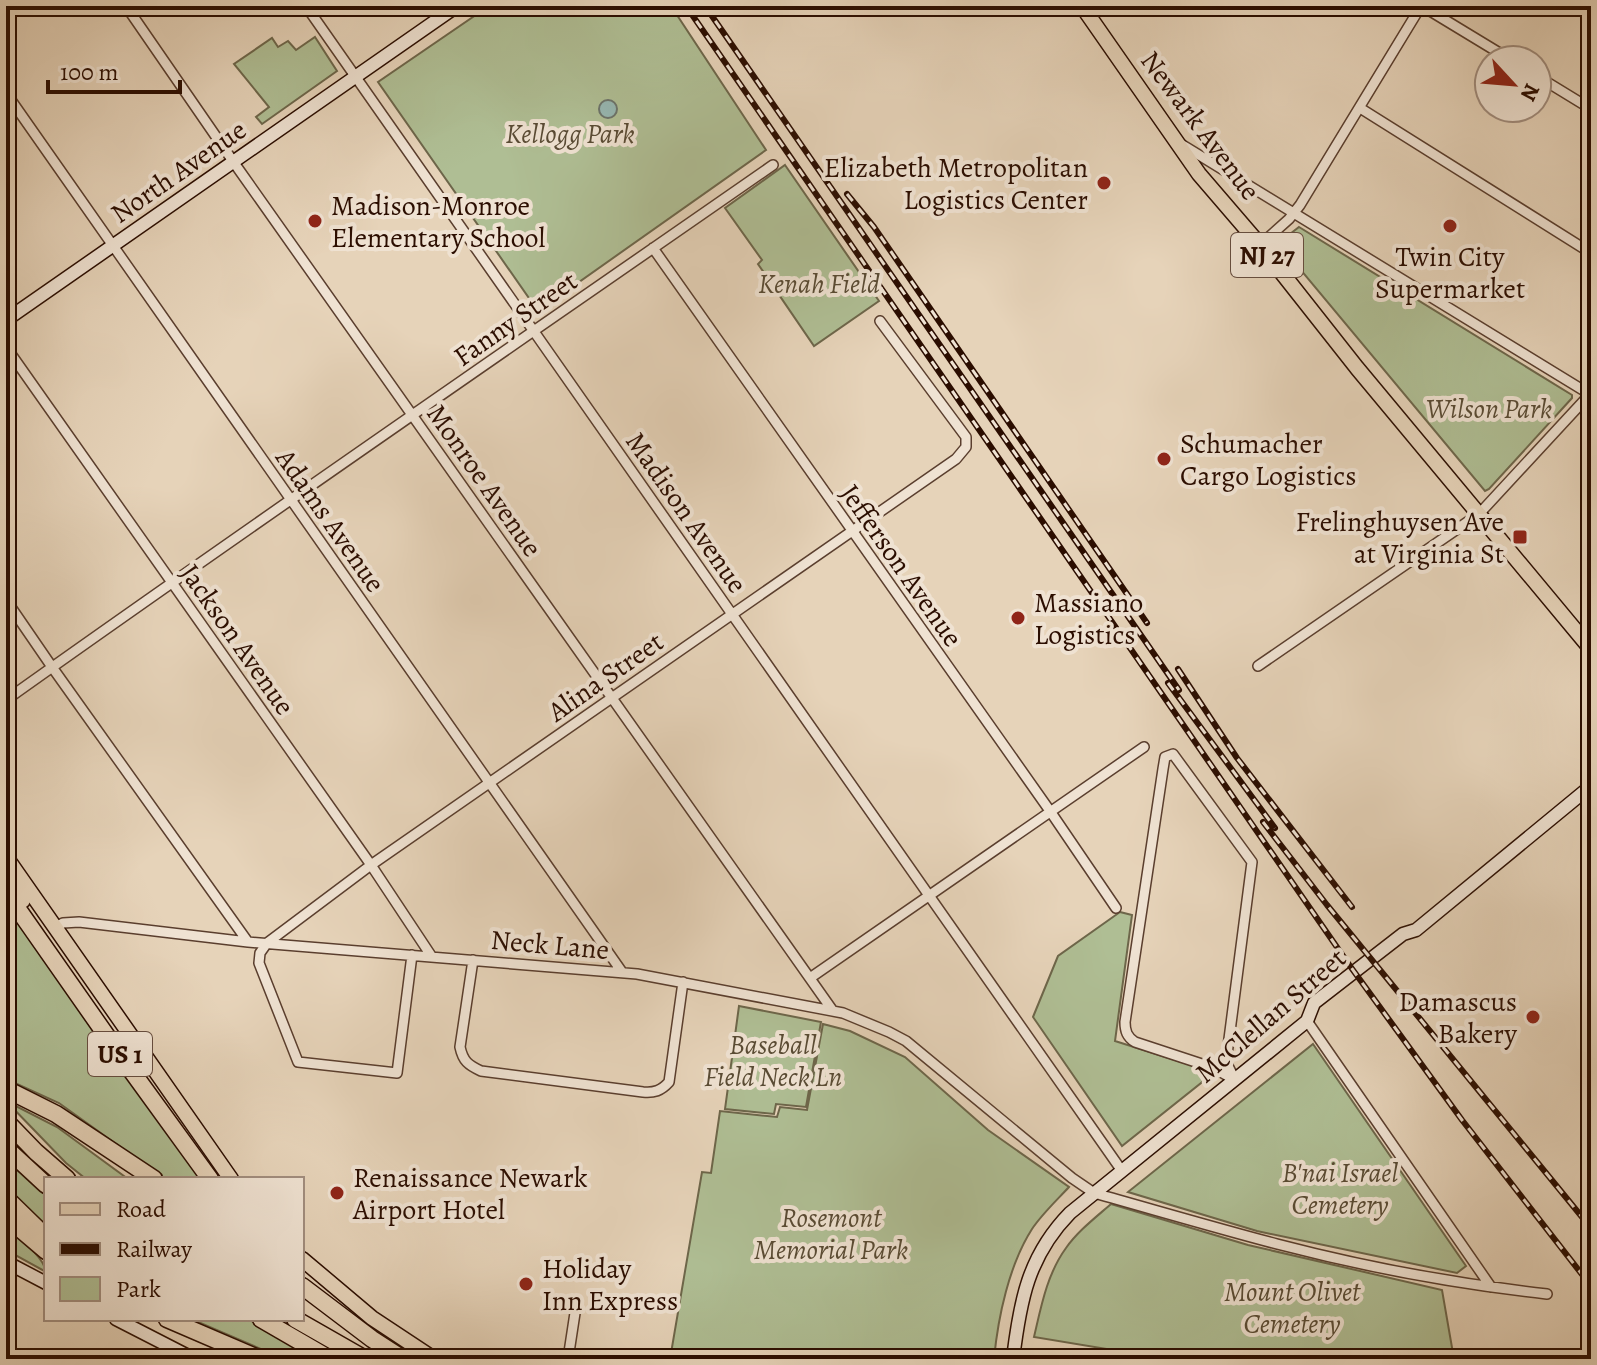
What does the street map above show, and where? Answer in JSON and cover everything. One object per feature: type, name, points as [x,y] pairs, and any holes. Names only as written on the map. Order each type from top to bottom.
[{"type":"highway","points":[[6,874],[24,903],[31,928]]},
{"type":"highway","name":"US 1","points":[[6,892],[208,1177]]},
{"type":"highway","points":[[6,1089],[67,1122],[151,1177]]},
{"type":"highway","points":[[6,1121],[65,1177]]},
{"type":"highway","points":[[67,1122],[134,1177]]},
{"type":"highway","points":[[6,1148],[44,1183]]},
{"type":"highway","points":[[6,1198],[44,1235]]},
{"type":"highway","points":[[6,1217],[44,1249]]},
{"type":"highway","points":[[304,1286],[403,1359]]},
{"type":"highway","points":[[304,1315],[364,1358]]},
{"type":"highway","points":[[172,1321],[260,1359]]},
{"type":"highway","points":[[264,1321],[330,1359]]},
{"type":"highway","points":[[299,1321],[364,1358]]},
{"type":"main road","name":"North Avenue","points":[[6,320],[457,6]]},
{"type":"main road","name":"Newark Avenue","points":[[1082,6],[1199,174],[1479,514]]},
{"type":"main road","name":"NJ 27","points":[[1479,514],[1590,647]]},
{"type":"main road","name":"McClellan Street","points":[[1013,1359],[1023,1294],[1035,1261],[1061,1221],[1307,1021],[1314,1003],[1403,934],[1416,930],[1591,786]]},
{"type":"main road","points":[[6,857],[230,1177]]},
{"type":"main road","points":[[304,1261],[372,1318],[434,1359]]},
{"type":"main road","points":[[6,1262],[44,1285]]},
{"type":"main road","points":[[6,1271],[37,1286],[44,1286]]},
{"type":"main road","points":[[120,1321],[194,1359]]},
{"type":"street","name":"Monroe Avenue","points":[[126,6],[833,1011]]},
{"type":"street","name":"Madison Avenue","points":[[306,6],[1122,1171]]},
{"type":"street","points":[[1260,245],[1294,214],[1422,6],[1485,44]]},
{"type":"street","points":[[1553,86],[1591,109]]},
{"type":"street","name":"Adams Avenue","points":[[6,93],[622,972]]},
{"type":"street","points":[[1360,108],[1591,253]]},
{"type":"street","points":[[1177,142],[1591,394],[1479,514],[1258,666]]},
{"type":"street","name":"Fanny Street","points":[[6,700],[773,165]]},
{"type":"street","name":"Jefferson Avenue","points":[[653,248],[1116,908]]},
{"type":"street","name":"Alina Street","points":[[267,943],[371,865],[956,459],[967,444],[966,437],[880,321]]},
{"type":"street","name":"Jackson Avenue","points":[[6,347],[371,865],[432,957]]},
{"type":"street","points":[[6,600],[248,942]]},
{"type":"street","points":[[810,978],[1144,747]]},
{"type":"street","points":[[1173,754],[1252,862],[1226,1062],[1235,1080],[1214,1068],[1135,1042],[1128,1036],[1125,1022],[1165,757],[1173,754]]},
{"type":"street","name":"Neck Lane","points":[[54,928],[63,923],[79,922],[248,942],[622,972],[833,1011],[906,1041],[1094,1193]]},
{"type":"street","points":[[267,943],[260,953],[259,963],[298,1062],[397,1073],[412,955]]},
{"type":"street","points":[[473,960],[460,1047],[462,1057],[469,1065],[481,1071],[643,1092],[653,1093],[669,1082],[683,982]]},
{"type":"street","points":[[1307,1021],[1491,1287]]},
{"type":"street","points":[[1094,1193],[1282,1245],[1374,1266],[1547,1294]]},
{"type":"street","points":[[568,1359],[575,1313]]},
{"type":"green space","name":"Kellogg Park","points":[[489,6],[671,6],[766,150],[538,311],[378,82]]},
{"type":"green space","points":[[315,37],[337,71],[262,124],[256,117],[269,107],[234,64],[272,38],[278,47],[288,41],[296,50]]},
{"type":"green space","name":"Kenah Field","points":[[785,165],[879,301],[814,346],[758,264],[762,260],[725,208]]},
{"type":"green space","name":"Wilson Park","points":[[1299,227],[1572,395],[1489,489],[1485,491],[1280,245]]},
{"type":"green space","points":[[6,901],[202,1177],[162,1177],[59,1103],[6,1079]]},
{"type":"green space","points":[[1120,912],[1132,915],[1115,1041],[1210,1071],[1211,1075],[1122,1146],[1033,1017],[1058,956]]},
{"type":"green space","name":"Baseball Field Neck Ln","points":[[739,1006],[821,1022],[806,1107],[776,1104],[774,1114],[725,1109]]},
{"type":"green space","name":"Rosemont Memorial Park","points":[[823,1024],[850,1031],[905,1057],[988,1130],[1069,1187],[1036,1223],[1017,1259],[998,1326],[994,1359],[670,1359],[702,1172],[711,1173],[720,1111],[777,1117],[780,1107],[807,1110]]},
{"type":"green space","name":"B'nai Israel Cemetery","points":[[1313,1044],[1466,1266],[1457,1273],[1257,1231],[1128,1192]]},
{"type":"green space","points":[[6,1101],[57,1127],[125,1177],[84,1177]]},
{"type":"green space","points":[[6,1154],[44,1190],[44,1223],[20,1203],[6,1187]]},
{"type":"green space","name":"Mount Olivet Cemetery","points":[[1111,1204],[1248,1245],[1442,1290],[1454,1359],[1167,1359],[1034,1337],[1046,1291],[1059,1258],[1076,1236]]},
{"type":"green space","points":[[6,1227],[36,1254],[44,1271],[6,1250]]},
{"type":"green space","points":[[196,1321],[252,1321],[319,1359],[284,1359]]},
{"type":"water","points":[[608,100],[617,109],[608,118],[599,109]]},
{"type":"railway","points":[[686,6],[1350,966],[1462,1120],[1591,1286]]},
{"type":"railway","points":[[705,6],[1179,690]]},
{"type":"railway","points":[[847,194],[874,227],[1147,623]]},
{"type":"railway","points":[[1178,669],[1237,758],[1352,907]]},
{"type":"railway","points":[[1168,683],[1275,828]]},
{"type":"railway","points":[[1263,822],[1591,1228]]},
{"type":"place","name":"Elizabeth Metropolitan Logistics Center","points":[[1104,183]]},
{"type":"place","name":"Madison-Monroe Elementary School","points":[[315,221]]},
{"type":"place","name":"Twin City Supermarket","points":[[1450,226]]},
{"type":"place","name":"Schumacher Cargo Logistics","points":[[1164,459]]},
{"type":"place","name":"Frelinghuysen Ave at Virginia St","points":[[1520,537]]},
{"type":"place","name":"Massiano Logistics","points":[[1018,618]]},
{"type":"place","name":"Damascus Bakery","points":[[1533,1017]]},
{"type":"place","name":"Renaissance Newark Airport Hotel","points":[[337,1193]]},
{"type":"place","name":"Holiday Inn Express","points":[[526,1284]]}]
